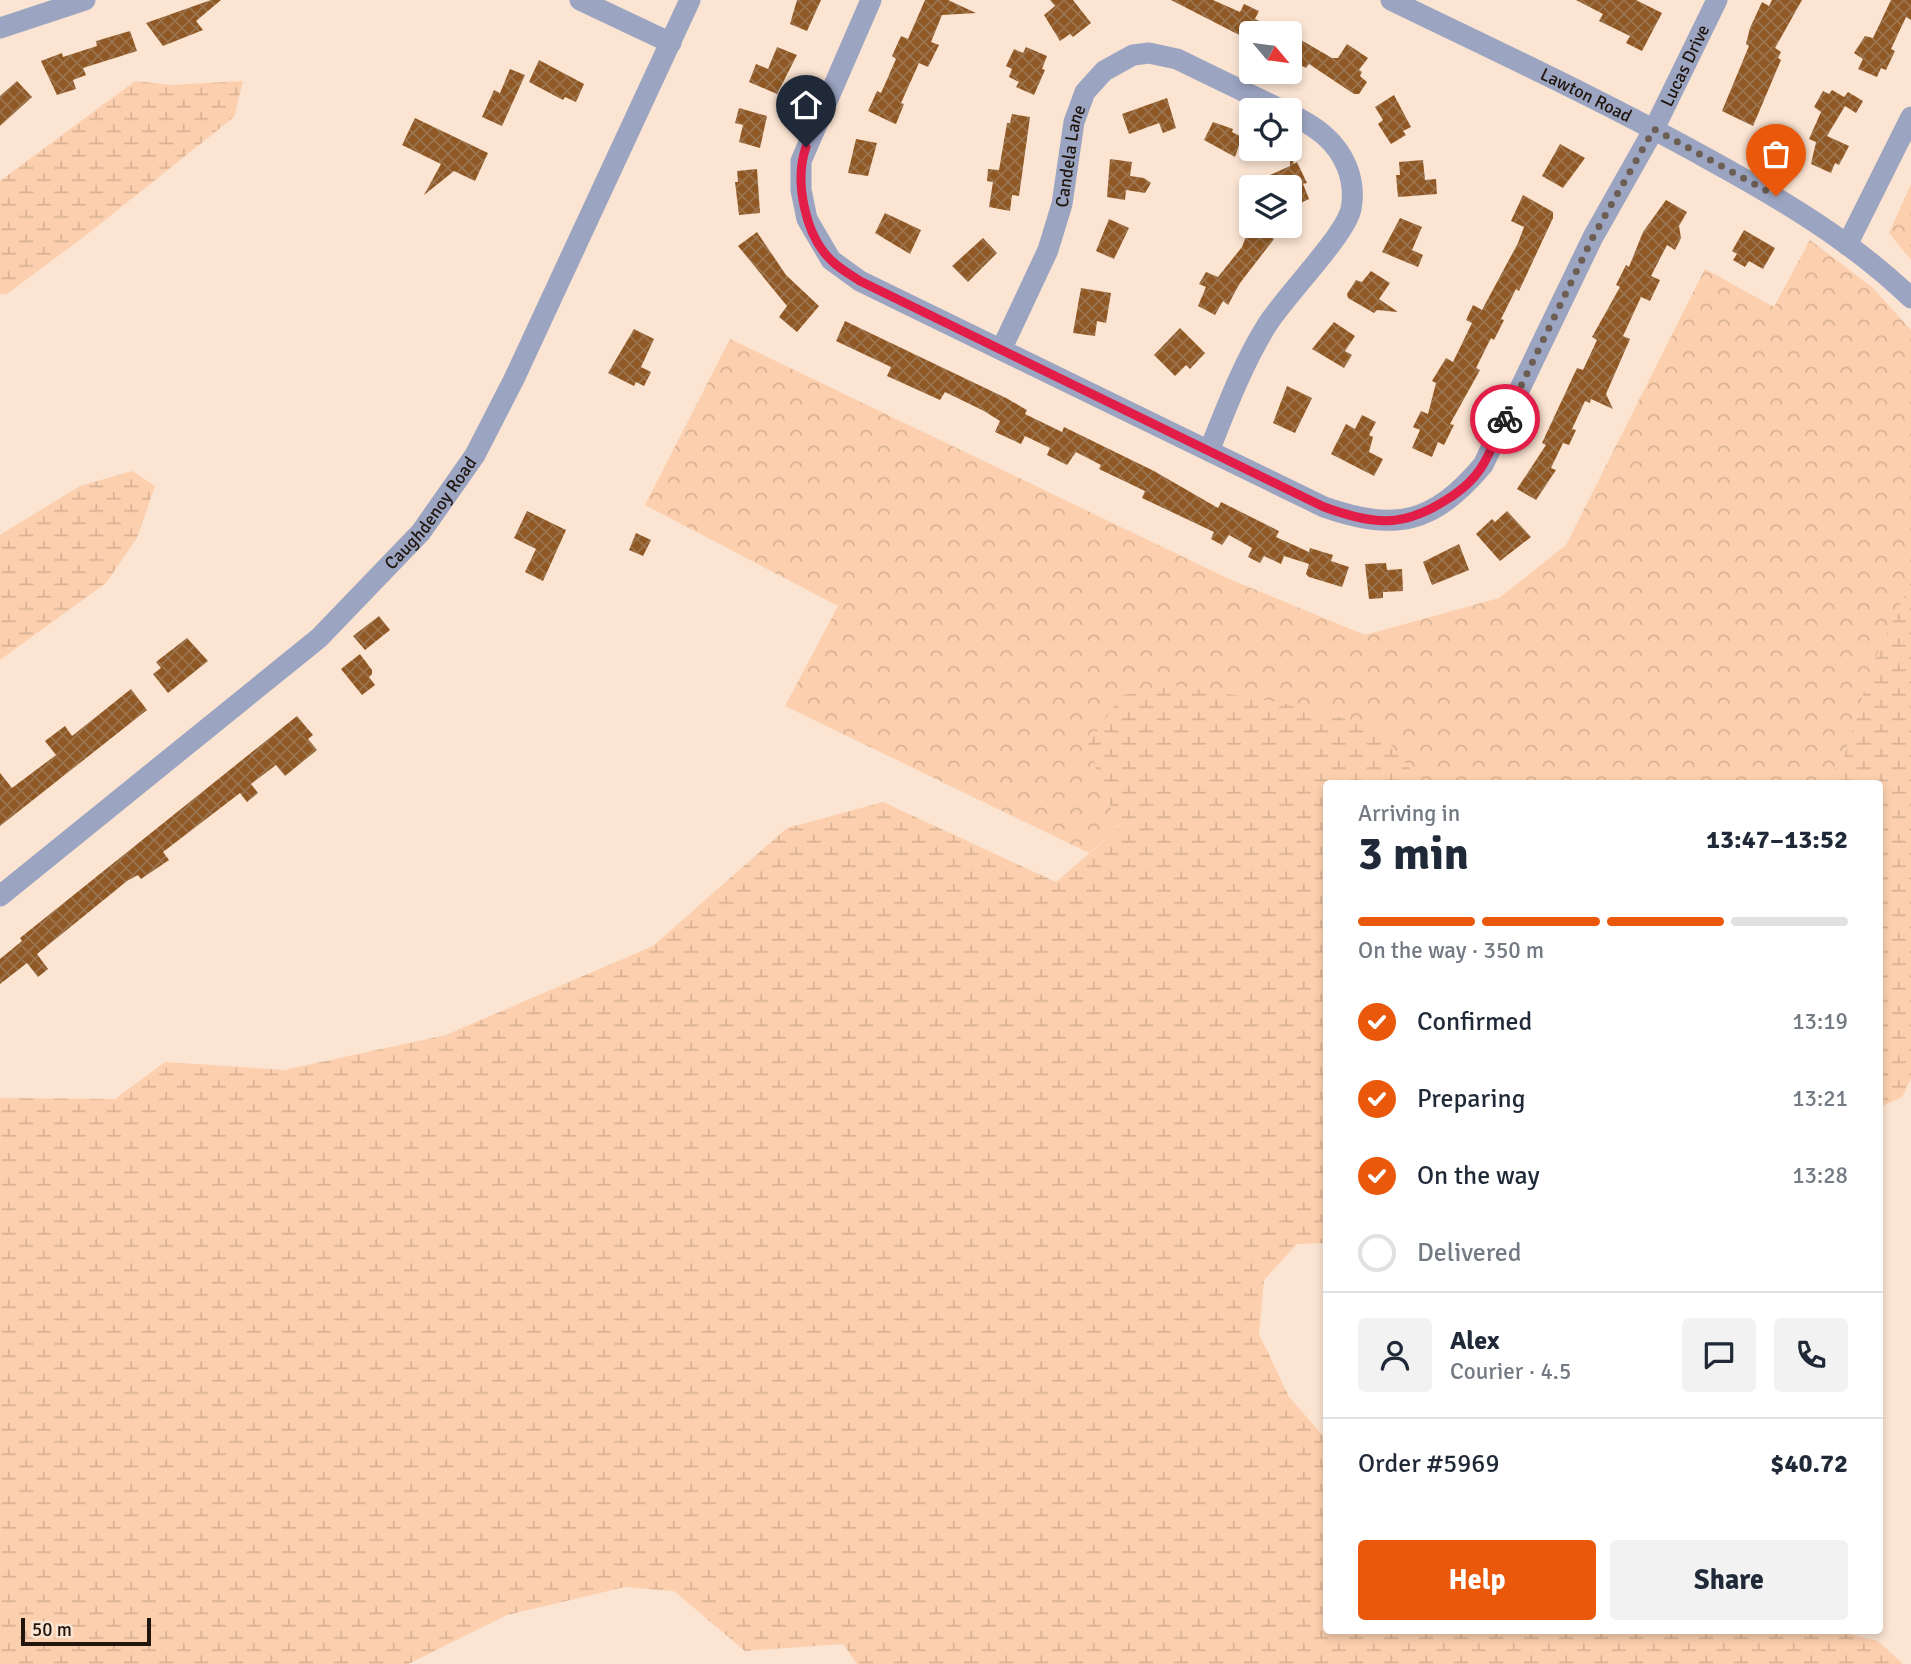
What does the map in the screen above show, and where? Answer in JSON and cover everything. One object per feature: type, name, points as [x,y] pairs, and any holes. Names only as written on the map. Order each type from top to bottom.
[{"type":"street","points":[[0,28],[85,0]]},
{"type":"street","points":[[580,0],[671,43]]},
{"type":"street","name":"Caughdenoy Road","points":[[0,896],[319,638],[421,532],[475,455],[514,379],[690,0]]},
{"type":"street","name":"Lucas Drive","points":[[871,0],[801,161],[801,190],[807,219],[831,260],[860,281],[1324,507],[1359,519],[1395,522],[1412,519],[1461,491],[1483,465],[1593,237],[1654,129],[1717,0]]},
{"type":"street","name":"Lawton Road","points":[[1391,0],[1654,129],[1776,196],[1847,245],[1911,298]]},
{"type":"street","name":"Candela Lane","points":[[1002,348],[1048,250],[1062,204],[1074,122],[1085,92],[1104,71],[1133,55],[1149,54],[1177,59],[1257,98]]},
{"type":"street","points":[[1847,245],[1911,117]]},
{"type":"street","points":[[1209,451],[1265,328],[1287,296],[1334,239],[1351,211],[1352,185],[1343,157],[1329,138],[1302,121]]},
{"type":"green space","points":[[135,81],[172,85],[243,81],[234,117],[85,236],[7,294],[0,294],[0,181]]},
{"type":"green space","points":[[1911,184],[1911,260],[1889,233]]},
{"type":"green space","points":[[1810,240],[1873,288],[1911,330],[1911,582],[1873,663],[1843,760],[1823,780],[1419,780],[1412,772],[1087,746],[1119,828],[1089,853],[785,706],[838,606],[645,505],[730,339],[1227,578],[1365,635],[1499,598],[1566,545],[1705,269],[1774,307]]},
{"type":"green space","points":[[132,471],[155,486],[137,538],[106,583],[0,660],[0,535],[80,486]]},
{"type":"green space","points":[[1911,582],[1911,1079],[1902,1097],[1883,1106],[1883,780],[1823,780],[1843,760],[1873,663]]},
{"type":"green space","points":[[1167,684],[1295,705],[1378,728],[1419,780],[1323,780],[1323,1243],[1297,1244],[1264,1280],[1259,1334],[1289,1397],[1323,1436],[1323,1634],[1849,1634],[1878,1641],[1903,1664],[857,1664],[843,1644],[745,1651],[674,1591],[625,1587],[507,1615],[408,1664],[0,1664],[0,1098],[115,1099],[165,1062],[284,1070],[446,1035],[653,946],[787,828],[883,802],[1056,882],[1119,828],[1087,746],[1121,696]]},
{"type":"building","points":[[211,0],[221,0],[196,21],[203,30],[163,46],[146,23]]},
{"type":"building","points":[[797,0],[821,0],[807,31],[790,24]]},
{"type":"building","points":[[925,0],[948,0],[976,13],[942,15],[931,42],[939,45],[928,67],[919,63],[901,103],[904,104],[896,124],[868,111],[877,91],[881,93],[896,59],[892,56],[901,36],[908,39]]},
{"type":"building","points":[[1050,0],[1073,0],[1091,23],[1073,37],[1070,34],[1060,41],[1044,15],[1055,6]]},
{"type":"building","points":[[1171,0],[1213,0],[1240,12],[1244,4],[1259,11],[1255,19],[1259,21],[1239,21],[1239,35]]},
{"type":"building","points":[[1576,0],[1636,0],[1662,13],[1642,51],[1626,43],[1630,36],[1599,21],[1603,14]]},
{"type":"building","points":[[1772,0],[1802,0],[1775,48],[1781,52],[1778,58],[1781,60],[1753,126],[1722,111],[1749,46],[1746,44],[1750,28],[1762,2],[1769,6]]},
{"type":"building","points":[[1891,0],[1911,0],[1911,20],[1906,17],[1891,49],[1895,51],[1886,70],[1881,68],[1877,77],[1858,69],[1863,59],[1854,53],[1865,36],[1873,38]]},
{"type":"building","points":[[130,31],[137,51],[83,68],[86,75],[73,80],[76,89],[57,95],[41,61],[62,53],[63,57],[97,46],[96,41]]},
{"type":"building","points":[[1302,41],[1332,58],[1338,58],[1347,44],[1368,58],[1359,70],[1362,72],[1360,76],[1367,82],[1359,94],[1354,94],[1309,64],[1306,68],[1302,66]]},
{"type":"building","points":[[777,47],[797,55],[777,94],[749,82],[756,64],[768,69]]},
{"type":"building","points":[[1026,47],[1047,56],[1042,69],[1045,70],[1034,95],[1016,87],[1019,82],[1009,77],[1012,69],[1006,66],[1014,49],[1023,53]]},
{"type":"building","points":[[539,60],[584,84],[576,102],[565,97],[563,100],[529,82]]},
{"type":"building","points":[[510,69],[525,75],[502,126],[482,117],[494,90],[500,93]]},
{"type":"building","points":[[17,81],[32,97],[0,126],[0,96]]},
{"type":"building","points":[[1832,90],[1844,97],[1848,92],[1863,101],[1856,113],[1845,106],[1827,136],[1849,146],[1839,165],[1835,163],[1831,173],[1811,164],[1816,142],[1809,139],[1821,112],[1814,107],[1823,91],[1829,94]]},
{"type":"building","points":[[1394,95],[1411,127],[1403,131],[1406,135],[1391,144],[1378,124],[1383,120],[1375,107]]},
{"type":"building","points":[[1167,98],[1176,128],[1163,133],[1159,123],[1129,134],[1122,114]]},
{"type":"building","points":[[739,108],[767,116],[760,148],[739,142],[743,125],[735,123]]},
{"type":"building","points":[[1012,114],[1030,117],[1019,196],[1012,195],[1010,211],[989,207],[993,182],[987,181],[988,169],[999,170],[1007,123],[1010,123]]},
{"type":"building","points":[[415,118],[488,153],[475,181],[454,171],[424,195],[441,164],[402,145]]},
{"type":"building","points":[[1213,122],[1233,129],[1232,132],[1239,136],[1239,146],[1235,157],[1204,140]]},
{"type":"building","points":[[856,139],[877,143],[868,176],[848,173]]},
{"type":"building","points":[[1560,144],[1585,158],[1563,188],[1542,176]]},
{"type":"building","points":[[1110,159],[1132,162],[1130,176],[1144,178],[1151,183],[1145,193],[1126,190],[1125,200],[1107,197]]},
{"type":"building","points":[[1423,160],[1425,180],[1436,179],[1437,194],[1398,197],[1396,175],[1400,175],[1399,162]]},
{"type":"building","points":[[1290,161],[1294,164],[1297,162],[1307,183],[1303,184],[1309,199],[1302,202],[1302,175],[1270,175],[1290,166]]},
{"type":"building","points":[[757,169],[760,213],[739,215],[735,182],[738,182],[737,171]]},
{"type":"building","points":[[1523,195],[1553,212],[1553,218],[1519,291],[1516,289],[1501,319],[1504,320],[1494,340],[1491,338],[1476,368],[1480,370],[1450,424],[1454,425],[1444,445],[1438,442],[1432,457],[1412,448],[1420,430],[1413,427],[1421,411],[1428,414],[1436,383],[1432,381],[1446,358],[1453,362],[1472,323],[1466,320],[1473,305],[1482,310],[1518,243],[1524,227],[1511,221]]},
{"type":"building","points":[[1666,200],[1687,212],[1679,226],[1681,238],[1675,250],[1667,245],[1651,276],[1660,280],[1650,301],[1641,297],[1623,336],[1630,339],[1606,394],[1613,409],[1591,399],[1590,403],[1585,401],[1572,429],[1576,430],[1569,445],[1563,443],[1551,468],[1556,470],[1536,500],[1517,489],[1546,445],[1542,443],[1577,368],[1583,370],[1597,340],[1592,337],[1620,287],[1616,285],[1626,265],[1629,267],[1643,232]]},
{"type":"building","points":[[885,213],[921,230],[910,254],[875,233]]},
{"type":"building","points":[[1400,218],[1422,227],[1412,250],[1423,255],[1418,267],[1382,252]]},
{"type":"building","points":[[1109,219],[1129,228],[1114,259],[1096,251]]},
{"type":"building","points":[[1744,230],[1775,248],[1763,269],[1749,261],[1745,267],[1733,260],[1737,254],[1732,251]]},
{"type":"building","points":[[757,232],[786,275],[819,306],[797,332],[779,317],[787,306],[738,246]]},
{"type":"building","points":[[983,238],[997,253],[968,282],[952,266]]},
{"type":"building","points":[[1245,238],[1274,239],[1240,283],[1228,305],[1223,301],[1215,315],[1198,306],[1206,287],[1199,284],[1206,272],[1218,277],[1242,247]]},
{"type":"building","points":[[1371,271],[1390,283],[1379,299],[1398,312],[1377,310],[1374,313],[1348,298],[1347,294],[1356,280],[1362,282]]},
{"type":"building","points":[[1081,288],[1111,293],[1106,323],[1097,321],[1095,336],[1073,333]]},
{"type":"building","points":[[845,321],[1006,398],[1027,410],[1025,414],[1062,432],[1064,427],[1154,471],[1218,508],[1221,502],[1279,531],[1276,537],[1309,552],[1310,548],[1333,555],[1331,561],[1349,567],[1342,587],[1309,577],[1306,574],[1309,564],[1284,556],[1281,564],[1264,556],[1260,563],[1248,557],[1252,548],[1229,535],[1222,545],[1211,539],[1214,532],[1142,498],[1145,491],[1099,469],[1101,465],[1076,452],[1067,465],[1047,455],[1050,448],[1025,436],[1021,444],[995,432],[1000,421],[984,411],[945,392],[940,400],[887,376],[891,367],[836,341]]},
{"type":"building","points":[[1334,322],[1355,336],[1345,351],[1352,355],[1344,368],[1312,349]]},
{"type":"building","points":[[1180,328],[1205,353],[1190,369],[1186,365],[1175,376],[1154,355]]},
{"type":"building","points":[[634,329],[654,339],[641,367],[651,372],[644,386],[636,382],[634,386],[608,373]]},
{"type":"building","points":[[1287,386],[1312,398],[1295,433],[1273,423]]},
{"type":"building","points":[[1362,415],[1376,422],[1369,435],[1373,437],[1369,452],[1383,459],[1374,476],[1331,454],[1346,424],[1355,429]]},
{"type":"building","points":[[527,511],[566,530],[543,581],[525,572],[536,549],[514,538]]},
{"type":"building","points":[[1507,511],[1531,537],[1500,561],[1476,534],[1492,519],[1495,522]]},
{"type":"building","points":[[636,533],[651,540],[643,556],[629,550]]},
{"type":"building","points":[[1459,544],[1469,570],[1432,585],[1423,562]]},
{"type":"building","points":[[1386,563],[1387,570],[1402,569],[1403,591],[1383,592],[1383,598],[1369,599],[1365,564]]},
{"type":"building","points":[[379,616],[390,630],[365,650],[353,636]]},
{"type":"building","points":[[187,638],[208,661],[168,693],[153,674],[161,668],[156,662]]},
{"type":"building","points":[[360,654],[372,670],[369,677],[375,685],[362,695],[341,669]]},
{"type":"building","points":[[131,689],[147,710],[0,826],[0,773],[12,788],[56,755],[45,741],[65,726],[72,736]]},
{"type":"building","points":[[297,716],[313,735],[308,739],[317,750],[285,776],[276,765],[251,784],[258,793],[247,802],[240,793],[163,852],[169,860],[141,879],[138,875],[127,881],[37,954],[48,969],[38,977],[27,963],[0,984],[0,959],[22,941],[20,938]]},
{"type":"way so far","points":[[1505,419],[1593,237],[1654,129],[1776,196]]},
{"type":"route","points":[[806,147],[801,161],[801,190],[807,219],[831,260],[860,281],[1324,507],[1359,519],[1395,522],[1412,519],[1461,491],[1483,465],[1505,419]]}]
